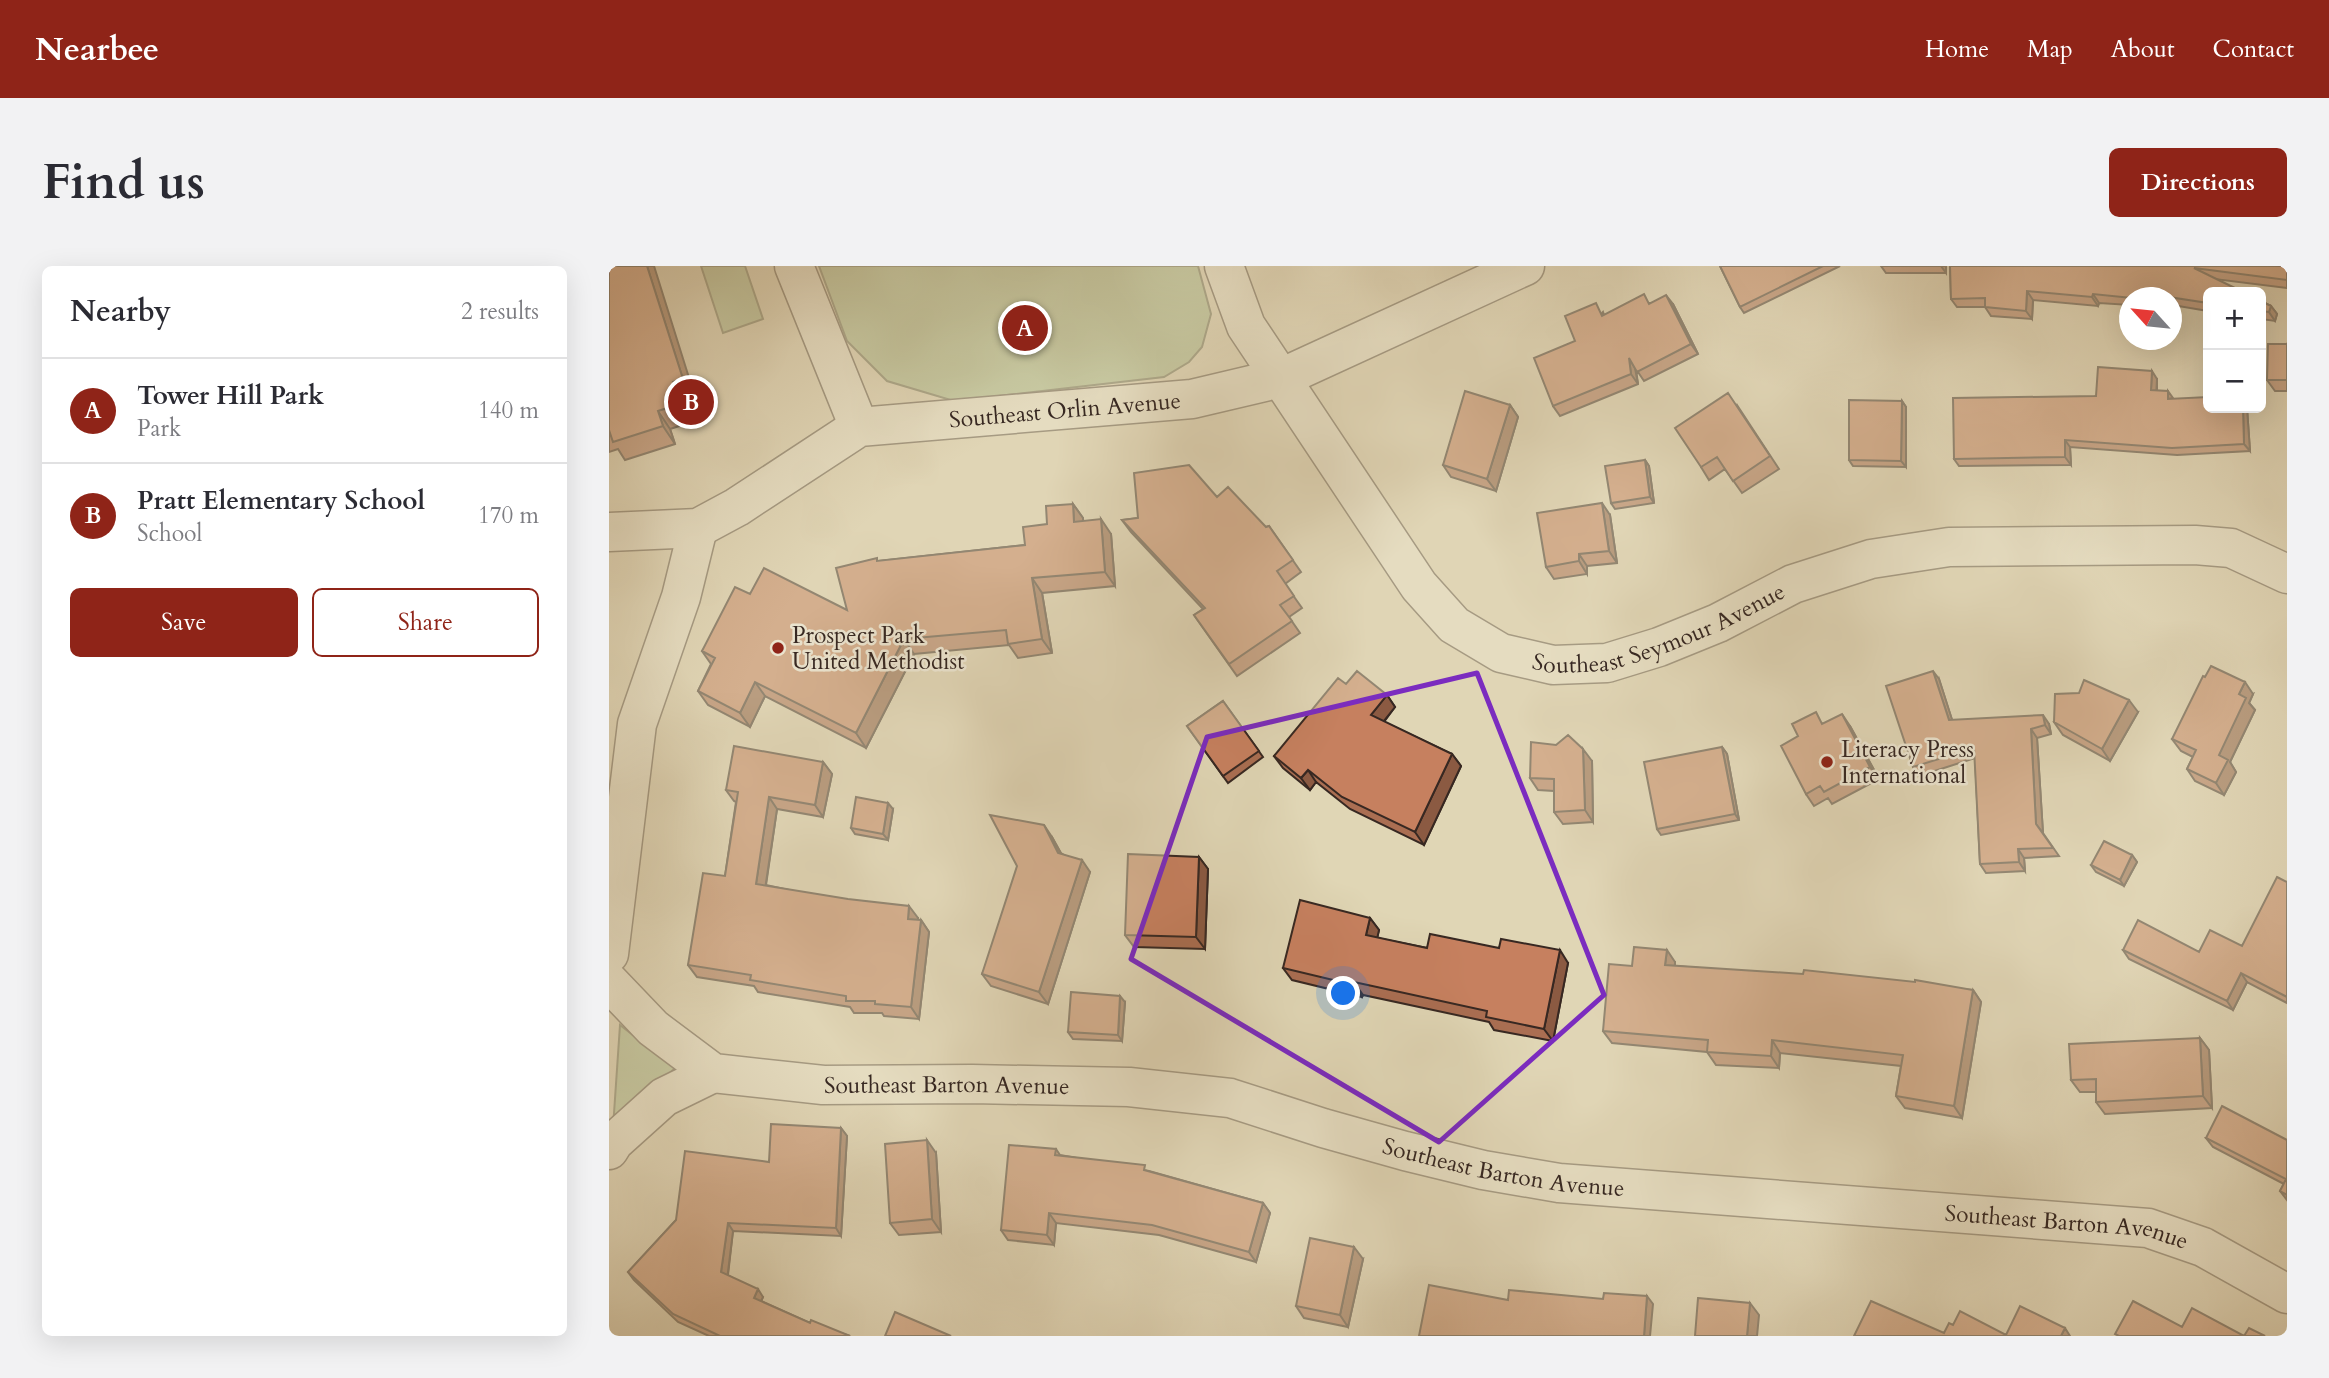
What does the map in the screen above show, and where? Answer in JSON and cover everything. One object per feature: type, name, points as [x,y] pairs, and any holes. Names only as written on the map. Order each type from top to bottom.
[{"type":"street","points":[[794,266],[859,427]]},
{"type":"street","name":"Southeast Seymour Avenue","points":[[1224,266],[1246,326],[1419,586],[1454,625],[1501,653],[1553,665],[1607,663],[1659,647],[1718,623],[1793,584],[1871,559],[1949,547],[2195,545],[2231,548],[2287,574]]},
{"type":"street","name":"Southeast Orlin Avenue","points":[[609,531],[698,528],[737,507],[859,427],[1192,399],[1281,378],[1525,266]]},
{"type":"street","points":[[609,954],[637,724],[681,597],[698,528]]},
{"type":"street","points":[[609,982],[653,1028],[713,1073],[664,1097],[614,1142],[609,1150]]},
{"type":"street","name":"Southeast Barton Avenue","points":[[713,1073],[823,1085],[1129,1087],[1230,1098],[1323,1128],[1405,1150],[1483,1170],[1559,1183],[2148,1228],[2203,1247],[2287,1294]]},
{"type":"highlighted area","points":[[1477,673],[1604,995],[1439,1142],[1131,959],[1207,737]]},
{"type":"green space","points":[[701,266],[745,266],[763,319],[723,333]]},
{"type":"green space","points":[[819,266],[1198,266],[1211,314],[1202,347],[1189,362],[1164,377],[954,401],[887,381],[847,341]]},
{"type":"green space","points":[[620,1025],[675,1068],[613,1128]]},
{"type":"building","points":[[609,266],[647,266],[683,379],[673,382],[680,404],[658,411],[663,426],[613,442],[609,430]]},
{"type":"building","points":[[1720,266],[1823,266],[1740,307]]},
{"type":"building","points":[[1950,266],[2287,266],[2287,280],[2194,268],[2233,287],[2203,287],[2203,302],[2182,299],[2182,287],[2119,287],[2119,297],[2027,291],[2026,311],[1985,307],[1985,298],[1951,299]]},
{"type":"building","points":[[1644,294],[1649,304],[1666,295],[1691,344],[1637,372],[1629,358],[1631,374],[1553,406],[1534,358],[1575,341],[1565,316],[1596,303],[1602,316]]},
{"type":"building","points":[[2268,344],[2287,344],[2287,380],[2267,380]]},
{"type":"building","points":[[2098,367],[2152,371],[2151,390],[2168,391],[2168,399],[2203,397],[2203,413],[2243,413],[2244,444],[2172,448],[2065,440],[2065,457],[1954,459],[1953,398],[2096,396]]},
{"type":"building","points":[[1465,391],[1510,405],[1487,479],[1443,465]]},
{"type":"building","points":[[1728,393],[1770,456],[1733,481],[1717,457],[1701,467],[1675,428]]},
{"type":"building","points":[[1849,400],[1902,401],[1901,461],[1849,460]]},
{"type":"building","points":[[1645,460],[1650,497],[1611,503],[1605,466]]},
{"type":"building","points":[[1189,465],[1217,497],[1228,487],[1266,527],[1269,526],[1293,560],[1277,571],[1294,596],[1280,605],[1292,621],[1229,664],[1194,615],[1205,608],[1122,520],[1138,518],[1134,473]]},
{"type":"building","points":[[1602,503],[1609,551],[1579,554],[1579,561],[1546,567],[1537,513]]},
{"type":"building","points":[[1073,504],[1074,522],[1101,519],[1105,572],[1032,578],[1042,639],[1008,644],[1006,630],[904,639],[856,733],[755,682],[740,713],[698,691],[715,658],[702,651],[735,587],[750,594],[764,568],[847,610],[836,568],[877,558],[877,561],[1025,545],[1023,527],[1047,524],[1046,506]]},
{"type":"building","points":[[2211,666],[2245,682],[2239,694],[2246,698],[2219,755],[2228,760],[2216,783],[2187,769],[2196,750],[2172,739],[2203,676],[2205,677]]},
{"type":"building","points":[[1357,671],[1387,695],[1371,715],[1452,754],[1415,832],[1342,797],[1308,770],[1301,778],[1274,756],[1338,678],[1346,684]]},
{"type":"building","points":[[1933,671],[1949,720],[2043,715],[2045,725],[2031,729],[2036,824],[2053,848],[2018,849],[2019,862],[1980,864],[1974,748],[1913,767],[1886,686]]},
{"type":"building","points":[[2084,680],[2129,700],[2102,749],[2054,722],[2055,694],[2079,693]]},
{"type":"building","points":[[1223,701],[1259,751],[1223,776],[1187,726]]},
{"type":"building","points":[[1816,712],[1822,724],[1842,714],[1870,767],[1824,792],[1820,786],[1806,794],[1781,746],[1798,736],[1792,724]]},
{"type":"building","points":[[1568,735],[1583,749],[1585,810],[1554,812],[1554,779],[1530,778],[1531,742],[1556,745]]},
{"type":"building","points":[[734,746],[823,762],[815,805],[769,797],[756,884],[909,906],[908,919],[921,920],[911,1007],[875,1004],[875,1001],[846,1001],[846,996],[750,980],[751,975],[688,965],[703,873],[725,876],[738,792],[726,790]]},
{"type":"building","points":[[1722,747],[1735,814],[1657,829],[1644,762]]},
{"type":"building","points":[[856,797],[888,803],[883,834],[851,828]]},
{"type":"building","points":[[990,815],[1044,825],[1058,853],[1082,860],[1039,992],[982,974],[1017,866]]},
{"type":"building","points":[[2104,841],[2132,855],[2120,880],[2091,865]]},
{"type":"building","points":[[1128,854],[1199,857],[1196,937],[1125,935]]},
{"type":"building","points":[[2277,877],[2287,882],[2287,997],[2241,973],[2227,1001],[2123,950],[2138,920],[2199,952],[2210,930],[2242,946]]},
{"type":"building","points":[[1300,900],[1370,918],[1366,935],[1427,948],[1430,934],[1499,948],[1501,939],[1560,950],[1544,1029],[1486,1017],[1487,1011],[1283,968]]},
{"type":"building","points":[[1634,947],[1667,950],[1665,965],[1803,974],[1804,970],[1915,980],[1973,990],[1954,1106],[1896,1096],[1903,1055],[1772,1040],[1771,1056],[1707,1052],[1708,1040],[1603,1031],[1609,964],[1632,966]]},
{"type":"building","points":[[1071,992],[1120,996],[1118,1035],[1068,1032]]},
{"type":"building","points":[[2200,1038],[2203,1096],[2096,1102],[2096,1079],[2071,1080],[2069,1044]]},
{"type":"building","points":[[2222,1106],[2287,1140],[2287,1195],[2280,1191],[2286,1179],[2206,1138]]},
{"type":"building","points":[[771,1124],[841,1128],[836,1228],[728,1223],[721,1272],[758,1289],[754,1298],[810,1323],[811,1320],[850,1336],[720,1336],[673,1314],[628,1272],[676,1220],[685,1151],[769,1162]]},
{"type":"building","points":[[927,1140],[932,1219],[890,1223],[885,1144]]},
{"type":"building","points":[[1009,1145],[1056,1149],[1055,1155],[1145,1165],[1144,1170],[1263,1203],[1249,1252],[1152,1225],[1049,1213],[1047,1235],[1001,1230]]},
{"type":"building","points":[[1310,1238],[1354,1247],[1340,1315],[1296,1306]]},
{"type":"building","points":[[1429,1285],[1508,1300],[1509,1290],[1603,1299],[1604,1293],[1647,1296],[1644,1336],[1419,1336]]},
{"type":"building","points":[[1698,1298],[1750,1303],[1747,1336],[1695,1336]]},
{"type":"building","points":[[1871,1301],[1944,1333],[1949,1323],[1953,1325],[1960,1311],[2006,1335],[2020,1306],[2065,1328],[2061,1336],[1854,1336]]},
{"type":"building","points":[[2133,1301],[2182,1327],[2192,1308],[2244,1336],[2119,1336],[2115,1334]]},
{"type":"building","points":[[895,1312],[951,1336],[885,1336]]},
{"type":"building","points":[[2249,1328],[2265,1336],[2244,1336]]},
{"type":"place","name":"Tower Hill Park","points":[[1025,328]]},
{"type":"place","name":"Pratt Elementary School","points":[[691,402]]},
{"type":"place","name":"Prospect Park United Methodist","points":[[778,648]]},
{"type":"place","name":"Literacy Press International","points":[[1827,762]]}]
